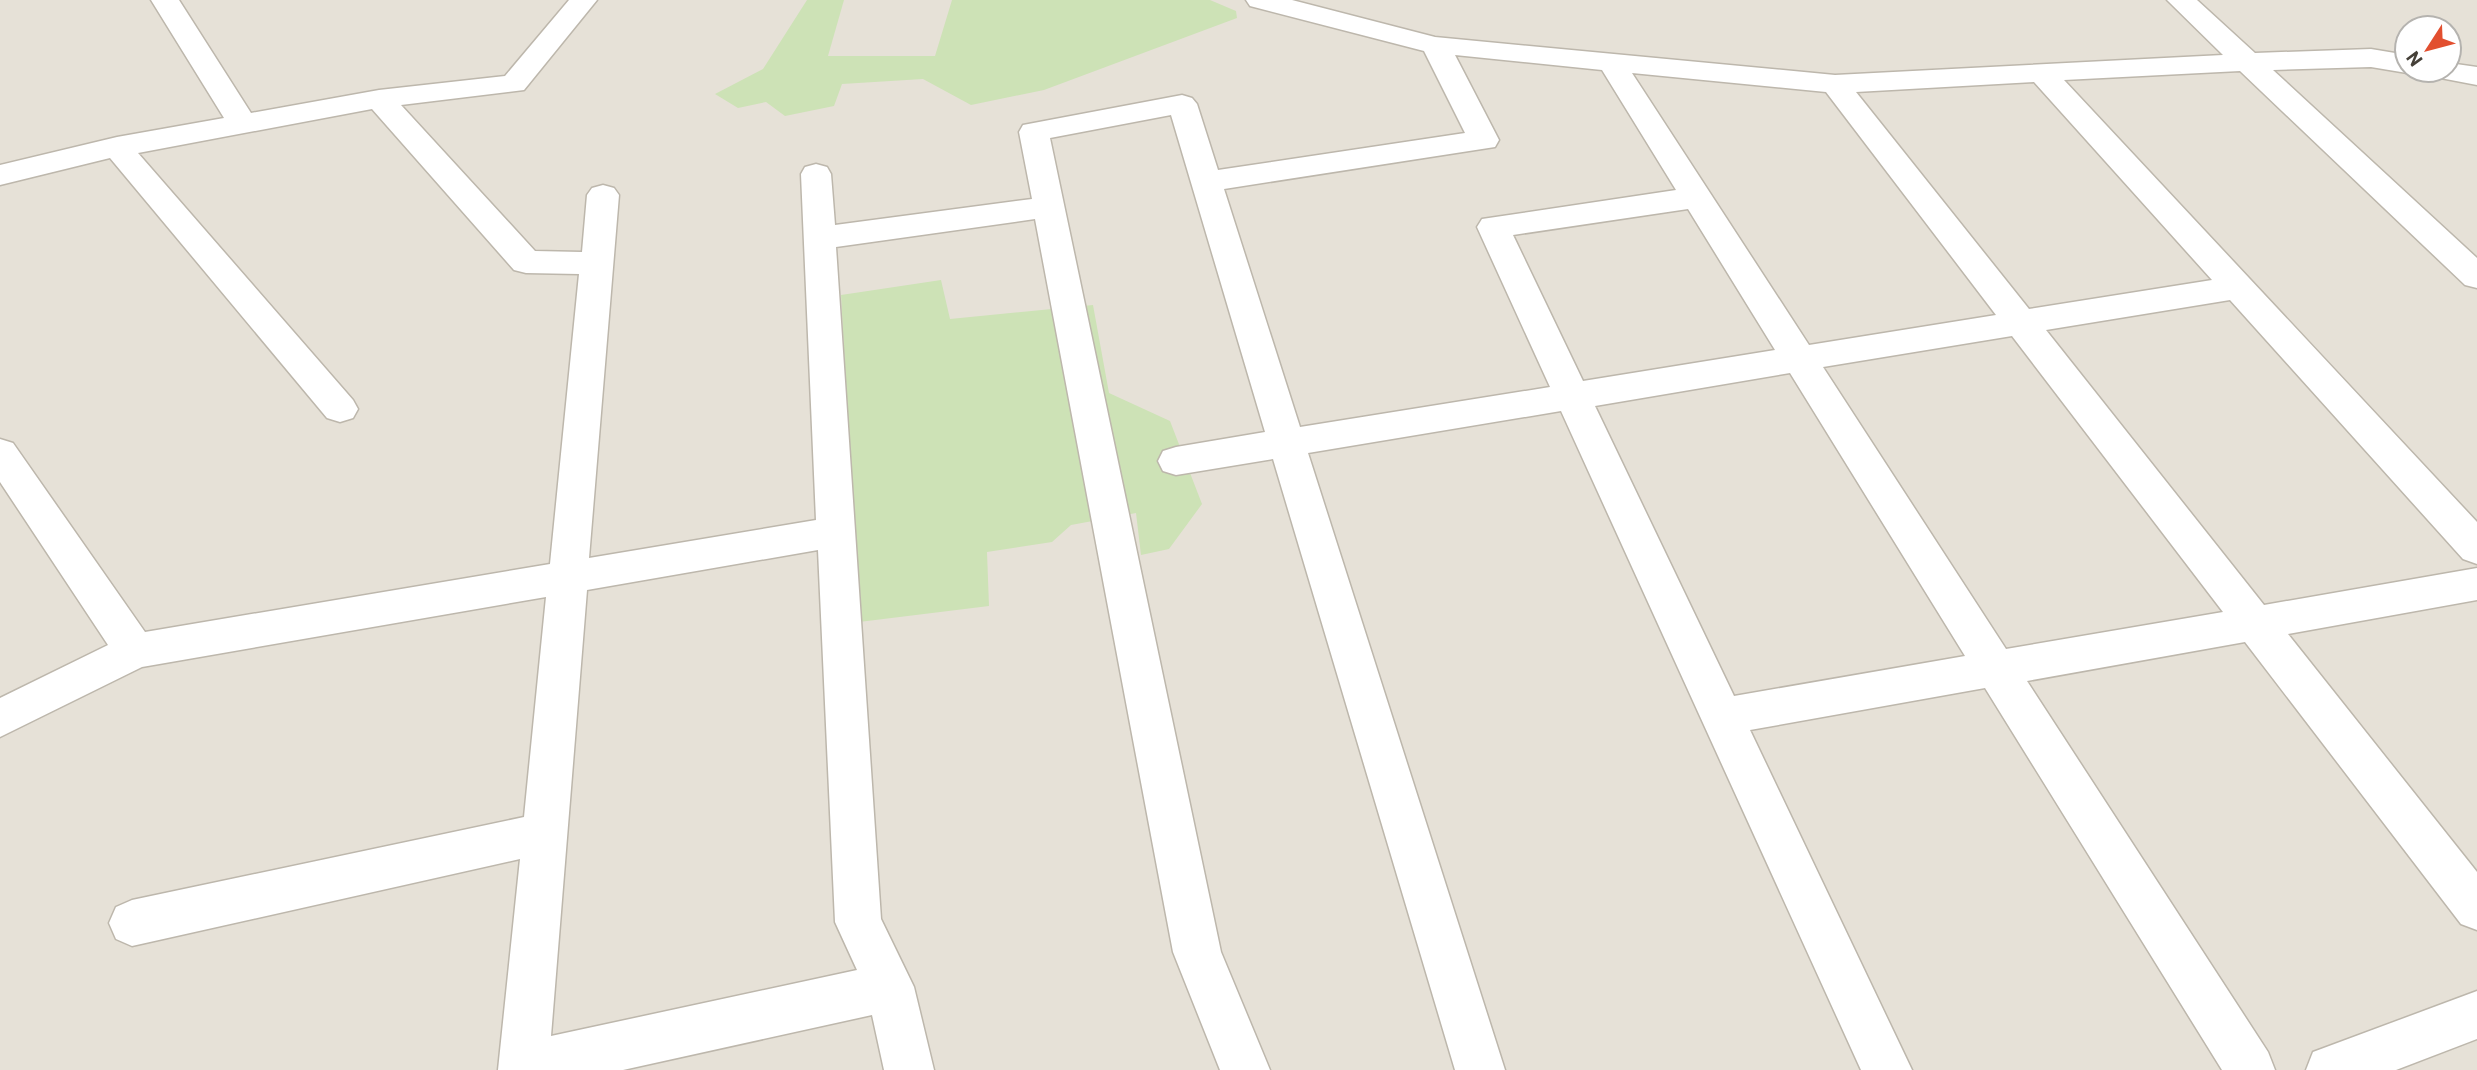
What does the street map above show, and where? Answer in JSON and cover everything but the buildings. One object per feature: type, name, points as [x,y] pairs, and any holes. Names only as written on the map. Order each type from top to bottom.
[{"type":"street","points":[[165,0],[243,124]]},
{"type":"street","points":[[0,175],[117,147],[379,99],[514,84],[583,0]]},
{"type":"street","points":[[1260,0],[1435,45],[1835,84],[2247,62],[2371,58],[2393,62]]},
{"type":"street","points":[[2181,0],[2477,277]]},
{"type":"street","points":[[1206,182],[1484,140],[1435,45]]},
{"type":"street","points":[[1611,62],[2250,1070]]},
{"type":"street","points":[[2042,74],[2477,548]]},
{"type":"street","points":[[1835,84],[2253,624],[2477,908]]},
{"type":"street","points":[[379,99],[526,262],[597,263]]},
{"type":"street","points":[[1245,1070],[1198,952],[1034,132],[1182,104],[1480,1070]]},
{"type":"street","points":[[117,147],[340,409]]},
{"type":"street","points":[[816,174],[859,922],[890,987],[909,1070]]},
{"type":"street","points":[[603,195],[524,1068],[890,987]]},
{"type":"street","points":[[1697,197],[1493,227],[1887,1070]]},
{"type":"street","points":[[820,239],[1049,207]]},
{"type":"street","points":[[1176,461],[2238,287]]},
{"type":"street","points":[[0,453],[135,651]]},
{"type":"street","points":[[0,718],[135,651],[836,532]]},
{"type":"street","points":[[1722,717],[2477,584]]},
{"type":"street","points":[[132,923],[545,833]]},
{"type":"street","points":[[2331,1070],[2477,1015]]},
{"type":"shaded area","points":[[0,0],[2477,0],[2477,1070],[0,1070]]},
{"type":"green space","points":[[807,0],[844,0],[828,56],[935,56],[952,0],[1210,0],[1236,11],[1237,18],[1044,90],[971,105],[923,79],[842,84],[834,106],[785,116],[766,102],[738,108],[715,94],[763,69]]},
{"type":"green space","points":[[941,280],[950,319],[1093,305],[1109,393],[1170,421],[1202,504],[1169,549],[1141,555],[1136,513],[1071,525],[1052,542],[987,552],[989,606],[859,622],[841,295]]}]
